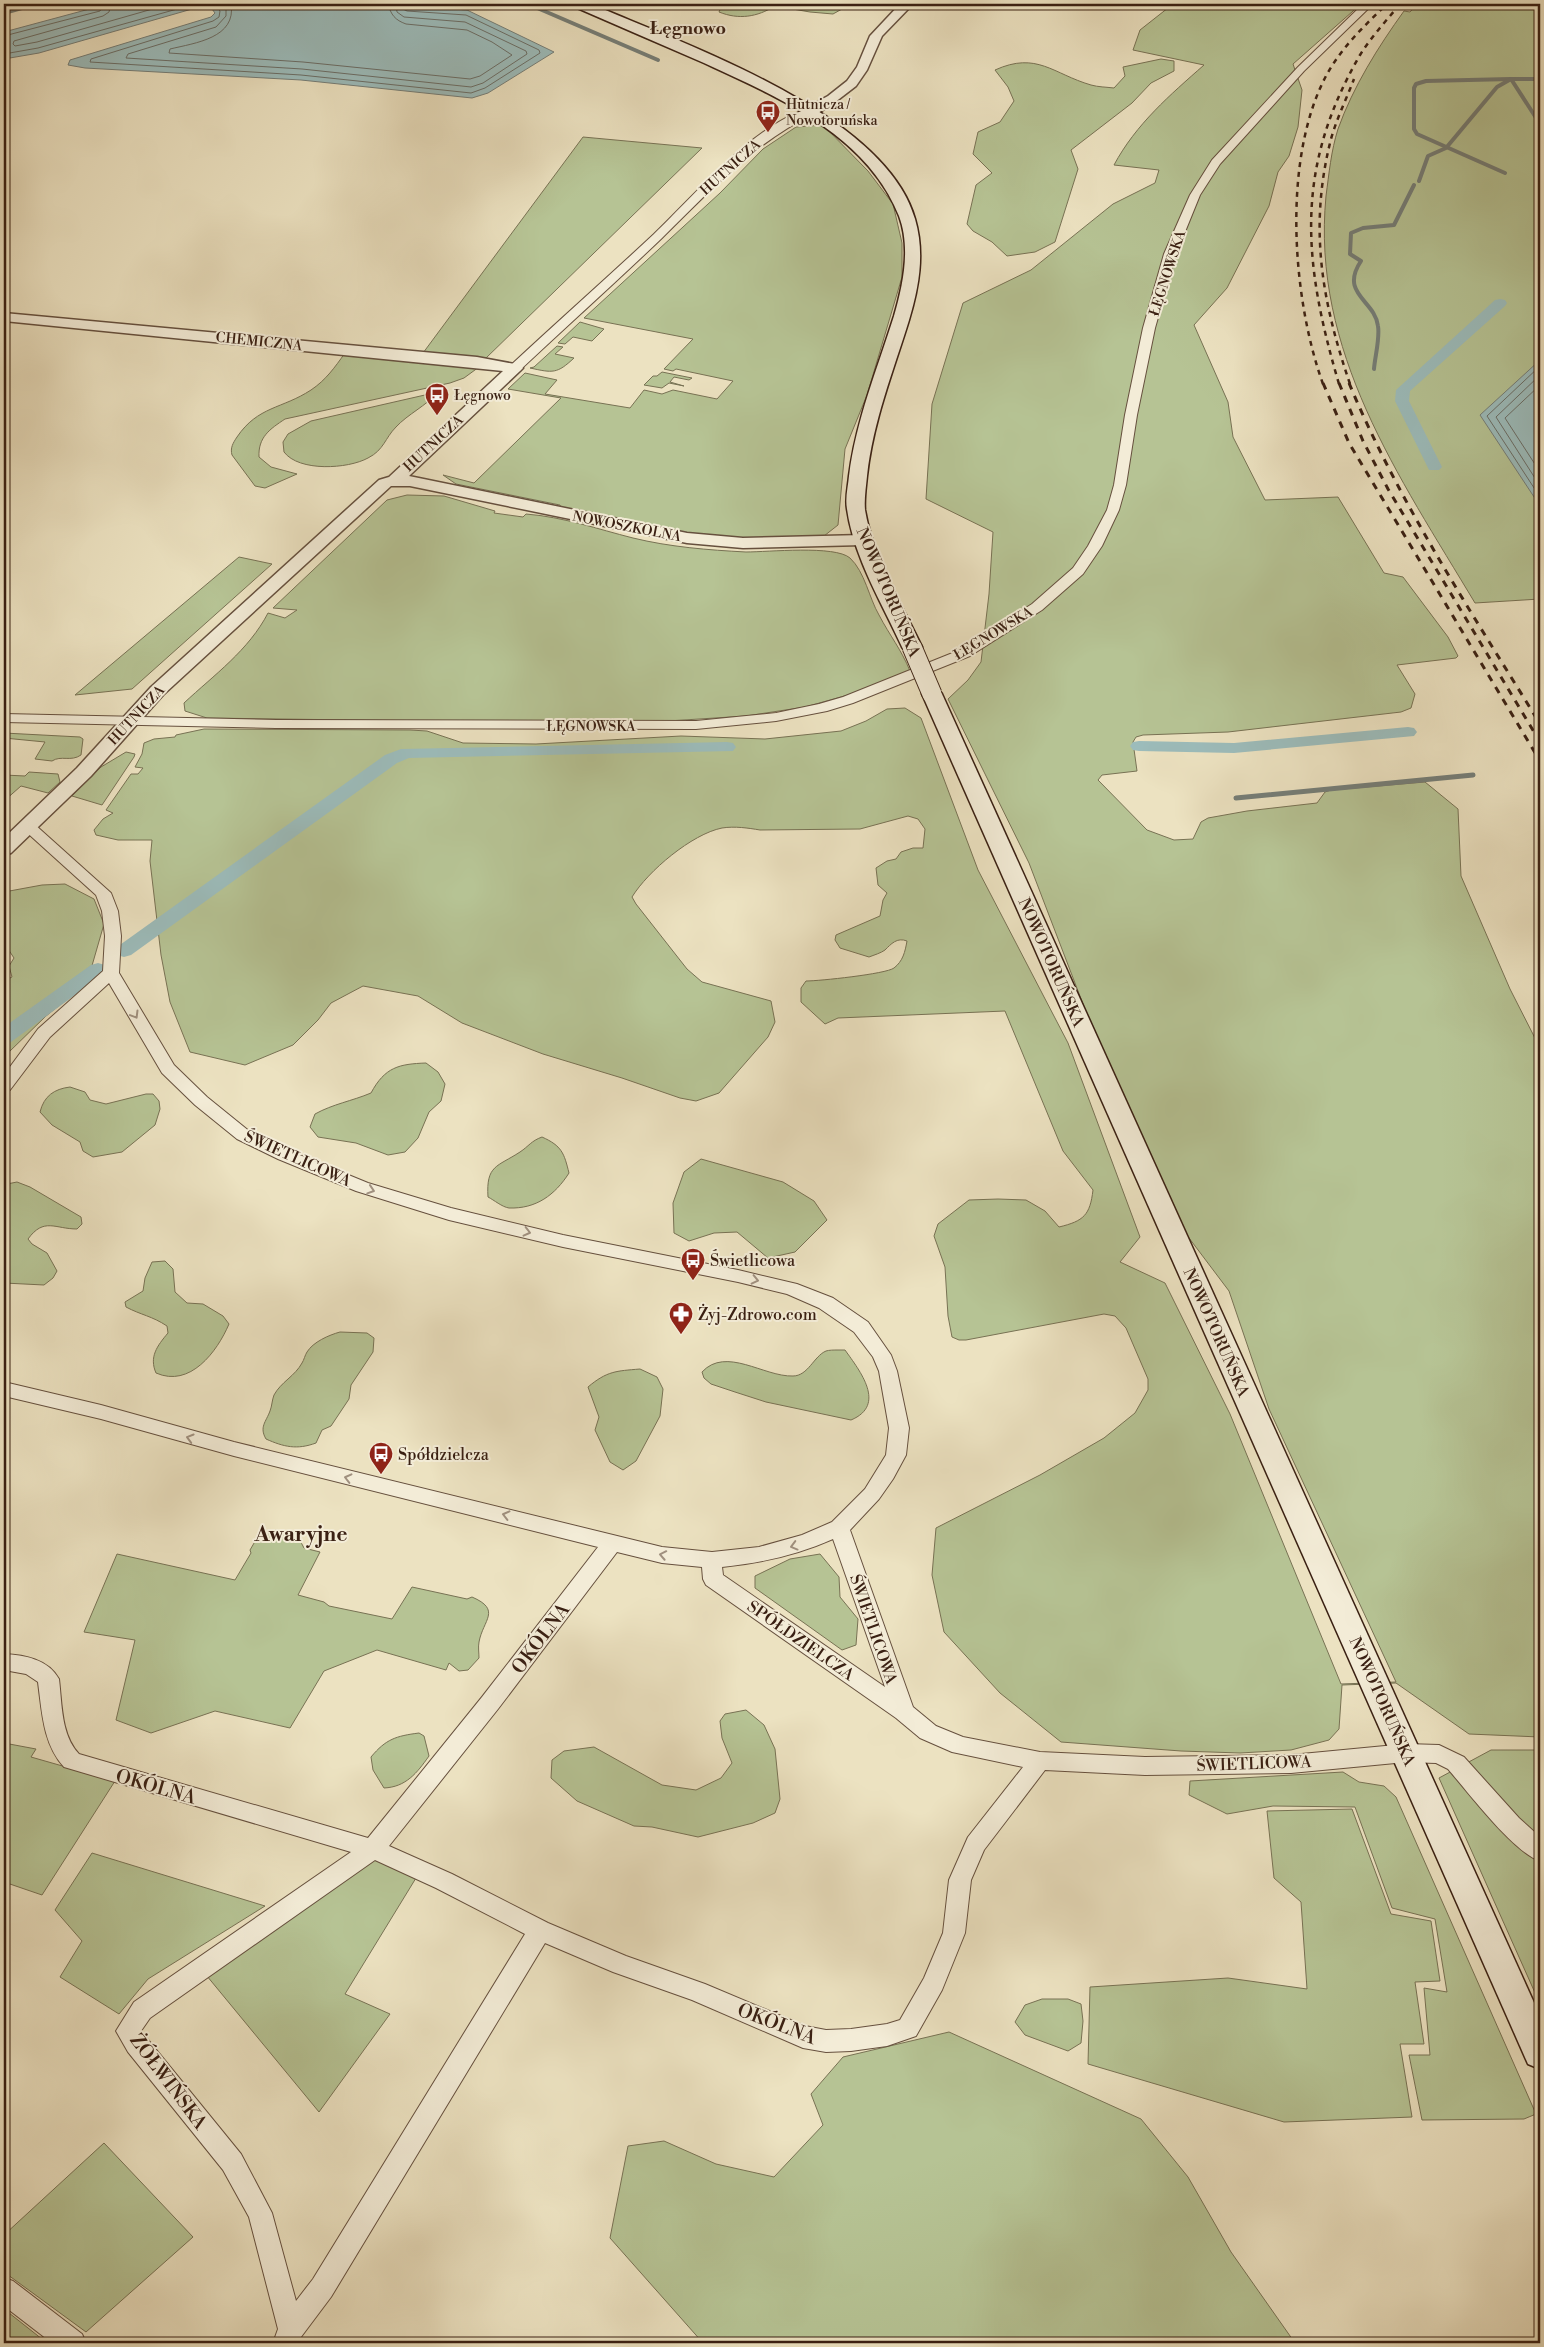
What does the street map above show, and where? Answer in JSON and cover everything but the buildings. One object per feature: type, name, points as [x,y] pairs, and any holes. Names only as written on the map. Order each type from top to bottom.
[{"type":"main road","name":"NOWOTORUŃSKA","points":[[580,4],[747,78],[811,111],[861,149],[890,184],[907,219],[912,246],[911,276],[906,301],[859,456],[856,506],[863,540],[1540,2052]]},
{"type":"street","name":"HUTNICZA","points":[[4,849],[84,772],[157,691],[378,488],[385,483],[395,480],[657,236],[729,166],[770,132],[828,102],[851,85],[860,73],[873,41],[884,26],[907,4]]},
{"type":"street","name":"ŁĘGNOWSKA","points":[[4,718],[558,726],[654,726],[741,722],[776,717],[848,700],[965,653],[1037,607],[1078,571],[1095,546],[1113,510],[1120,485],[1131,416],[1151,320],[1170,254],[1195,195],[1220,156],[1301,69],[1368,4]]},
{"type":"street","name":"CHEMICZNA","points":[[4,316],[477,362],[515,368]]},
{"type":"street","name":"NOWOSZKOLNA","points":[[395,480],[410,481],[687,538],[759,543],[863,540]]},
{"type":"street","points":[[4,1086],[44,1033],[111,972],[114,936],[110,911],[103,893],[28,826]]},
{"type":"street","name":"ŚWIETLICOWA","points":[[111,972],[162,1060],[178,1081],[243,1135],[284,1155],[362,1187],[449,1214],[563,1241],[772,1284],[810,1296],[843,1314],[861,1327],[882,1355],[888,1371],[899,1439],[896,1455],[886,1474],[872,1494],[839,1528],[904,1712],[928,1732],[960,1746],[1040,1761],[1146,1766],[1281,1764],[1406,1754],[1440,1754],[1456,1763],[1511,1825],[1540,1851]]},
{"type":"street","points":[[4,1389],[101,1412],[243,1452],[662,1555],[712,1560],[758,1555],[807,1542],[839,1528]]},
{"type":"street","name":"OKÓLNA","points":[[373,1849],[490,1703],[612,1542]]},
{"type":"street","name":"SPÓŁDZIELCZA","points":[[712,1560],[714,1579],[904,1712]]},
{"type":"street","name":"OKÓLNA","points":[[4,1662],[27,1665],[42,1671],[48,1679],[59,1744],[64,1754],[72,1761],[373,1849],[444,1881],[540,1930],[622,1965],[697,1991],[803,2037],[826,2041],[887,2035],[908,2028],[934,1983],[954,1933],[960,1880],[976,1844],[1040,1761]]},
{"type":"street","name":"ŻÓŁWIŃSKA","points":[[288,2336],[260,2213],[232,2162],[136,2044],[128,2031],[142,2010],[373,1849]]},
{"type":"street","name":"ŻÓŁWIŃSKA","points":[[288,2336],[322,2288],[540,1930]]},
{"type":"street","points":[[4,2290],[73,2343]]},
{"type":"green space","points":[[851,4],[833,14],[775,6],[755,15],[741,17],[719,12],[722,5]]},
{"type":"green space","points":[[1173,4],[1361,4],[1293,64],[1302,90],[1298,127],[1289,156],[1278,172],[1269,206],[1227,288],[1194,325],[1228,402],[1233,437],[1265,500],[1338,497],[1384,573],[1403,577],[1448,637],[1458,656],[1456,658],[1397,665],[1415,694],[1411,708],[1401,712],[1228,732],[1143,735],[1136,737],[1133,742],[1137,771],[1102,775],[1098,780],[1147,830],[1174,840],[1193,839],[1201,822],[1208,818],[1247,811],[1317,803],[1325,792],[1331,790],[1425,782],[1458,809],[1461,876],[1510,989],[1540,1048],[1540,1737],[1469,1734],[1396,1683],[1342,1685],[1339,1729],[1329,1740],[1291,1750],[1240,1753],[1181,1751],[1061,1742],[1000,1693],[944,1632],[932,1575],[936,1528],[1040,1475],[1104,1438],[1135,1413],[1148,1390],[1148,1379],[1126,1328],[1115,1316],[1104,1314],[966,1340],[952,1337],[948,1316],[945,1267],[934,1236],[938,1224],[969,1200],[998,1199],[1026,1200],[1045,1211],[1059,1227],[1084,1216],[1092,1199],[1093,1190],[1063,1151],[1005,1011],[838,1018],[825,1024],[801,1002],[801,988],[806,981],[879,973],[894,968],[902,959],[907,941],[900,940],[892,943],[883,951],[869,957],[840,948],[835,940],[836,935],[880,916],[883,900],[887,893],[878,885],[876,868],[887,861],[896,859],[901,852],[913,848],[923,848],[925,829],[918,819],[908,816],[860,829],[760,830],[737,827],[722,828],[698,838],[672,855],[639,887],[632,897],[636,904],[687,969],[702,982],[771,1001],[775,1022],[768,1037],[719,1093],[696,1101],[680,1098],[543,1054],[462,1023],[418,996],[363,986],[331,1003],[318,1020],[293,1045],[245,1065],[190,1052],[170,1002],[161,955],[150,861],[152,840],[118,840],[96,835],[94,830],[103,819],[113,813],[106,810],[131,774],[138,774],[143,768],[135,767],[142,754],[144,743],[154,739],[175,737],[176,735],[204,729],[410,730],[427,731],[463,743],[536,744],[681,736],[765,739],[841,731],[866,721],[887,709],[905,708],[921,718],[978,870],[1068,1043],[1140,1237],[1120,1262],[1165,1283],[1230,1414],[1341,1684],[1396,1682],[1269,1409],[1229,1291],[1183,1230],[1088,1017],[1029,863],[948,699],[968,680],[981,662],[989,594],[993,532],[926,499],[932,404],[963,303],[1031,270],[1113,204],[1155,183],[1159,170],[1114,165],[1143,123],[1166,99],[1204,65],[1133,50],[1140,30]]},
{"type":"green space","points":[[1417,4],[1540,4],[1540,599],[1475,603],[1418,508],[1366,410],[1347,359],[1332,307],[1325,253],[1326,196],[1330,162],[1338,129],[1351,98],[1376,53],[1404,11],[1410,12]]},
{"type":"green space","points":[[1161,59],[1174,61],[1174,71],[1151,83],[1132,103],[1071,150],[1078,169],[1055,242],[1035,252],[1007,256],[992,242],[973,231],[967,224],[976,185],[992,173],[973,154],[978,132],[1000,122],[1014,101],[1008,87],[995,70],[1010,65],[1034,63],[1091,85],[1114,88],[1125,76],[1123,67]]},
{"type":"green space","points":[[823,125],[868,171],[893,204],[902,243],[902,277],[867,395],[845,449],[838,525],[824,536],[807,538],[739,538],[679,533],[561,509],[560,505],[456,484],[443,475],[474,483],[561,398],[508,389],[525,373],[557,380],[545,394],[630,408],[644,390],[662,394],[673,390],[717,399],[733,381],[676,369],[673,371],[664,369],[693,339],[584,318],[720,193],[763,149],[796,127]]},
{"type":"green space","points":[[583,137],[702,148],[485,359],[423,353]]},
{"type":"green space","points":[[580,322],[604,329],[592,341],[573,337],[565,344],[558,343]]},
{"type":"green space","points":[[557,346],[563,347],[555,354],[574,358],[559,370],[544,371],[530,368],[534,367]]},
{"type":"green space","points":[[345,353],[479,367],[464,378],[450,383],[285,419],[266,434],[259,450],[259,457],[271,467],[297,474],[265,488],[255,486],[232,455],[232,446],[237,437],[253,419],[311,390],[330,373]]},
{"type":"green space","points":[[662,372],[692,378],[689,380],[674,377],[670,382],[684,386],[669,383],[662,388],[644,385],[653,376],[657,376]]},
{"type":"green space","points":[[438,392],[396,427],[378,451],[359,462],[349,465],[312,466],[291,458],[284,452],[283,442],[288,434],[311,421]]},
{"type":"green space","points":[[407,495],[444,496],[495,511],[494,513],[523,517],[526,514],[554,518],[633,538],[675,546],[746,552],[816,550],[842,554],[850,558],[859,570],[875,608],[910,671],[848,695],[805,707],[746,716],[668,721],[572,723],[207,718],[185,711],[184,703],[241,650],[251,639],[268,613],[285,618],[297,610],[273,608],[387,500]]},
{"type":"green space","points":[[239,557],[272,564],[132,689],[75,695]]},
{"type":"green space","points":[[4,733],[80,737],[83,739],[81,755],[74,758],[55,759],[52,761],[35,759],[45,742],[4,738]]},
{"type":"green space","points":[[126,752],[135,754],[134,757],[102,805],[72,796],[101,767]]},
{"type":"green space","points":[[29,772],[58,774],[60,782],[48,793],[21,786],[4,801],[4,775],[25,776]]},
{"type":"green space","points":[[65,884],[94,899],[104,924],[87,983],[46,1016],[9,1052],[4,1060],[4,981],[12,977],[9,966],[14,958],[4,943],[4,892],[42,885]]},
{"type":"green space","points":[[426,1063],[438,1072],[445,1084],[441,1101],[429,1112],[418,1138],[405,1152],[388,1155],[356,1143],[318,1137],[310,1127],[315,1114],[371,1093],[387,1072],[408,1064]]},
{"type":"green space","points":[[70,1087],[85,1092],[90,1100],[106,1104],[153,1094],[159,1101],[160,1109],[155,1125],[122,1152],[93,1157],[83,1151],[80,1142],[52,1125],[40,1112],[44,1102],[51,1094]]},
{"type":"green space","points":[[542,1137],[558,1147],[565,1160],[569,1173],[558,1188],[544,1199],[519,1208],[506,1207],[488,1197],[489,1179],[495,1168]]},
{"type":"green space","points":[[701,1159],[783,1182],[814,1201],[827,1220],[795,1252],[768,1258],[737,1232],[714,1233],[689,1241],[674,1233],[673,1203],[684,1172]]},
{"type":"green space","points":[[17,1182],[30,1187],[81,1217],[82,1224],[77,1229],[45,1226],[39,1228],[28,1239],[32,1244],[47,1253],[57,1271],[53,1278],[44,1285],[4,1283],[4,1187],[7,1184]]},
{"type":"green space","points":[[165,1261],[173,1269],[175,1292],[187,1303],[203,1304],[223,1316],[229,1324],[210,1356],[201,1365],[180,1376],[156,1373],[154,1367],[155,1352],[160,1342],[168,1333],[167,1326],[126,1307],[125,1302],[143,1291],[145,1278],[152,1262]]},
{"type":"green space","points":[[340,1332],[367,1333],[374,1338],[373,1352],[351,1385],[349,1399],[331,1426],[322,1430],[316,1443],[303,1446],[285,1446],[266,1439],[263,1428],[277,1390],[299,1368],[313,1345],[326,1337]]},
{"type":"green space","points":[[845,1350],[863,1377],[869,1397],[867,1406],[862,1414],[851,1420],[766,1402],[711,1384],[704,1378],[702,1372],[712,1365],[722,1362],[734,1362],[782,1375],[793,1376],[803,1373],[826,1351]]},
{"type":"green space","points":[[640,1369],[657,1377],[663,1389],[660,1416],[636,1461],[623,1470],[610,1462],[595,1430],[599,1417],[588,1387],[606,1375],[624,1370]]},
{"type":"green space","points":[[276,1530],[293,1535],[304,1548],[320,1552],[298,1595],[324,1602],[329,1606],[392,1619],[412,1587],[467,1599],[472,1597],[481,1602],[486,1606],[488,1616],[479,1642],[479,1658],[468,1670],[459,1671],[449,1663],[446,1670],[377,1650],[324,1671],[290,1728],[215,1711],[151,1733],[116,1720],[135,1640],[84,1632],[117,1554],[235,1580],[251,1553],[250,1550],[257,1538]]},
{"type":"green space","points":[[820,1554],[839,1577],[840,1597],[858,1619],[856,1645],[842,1650],[755,1588],[755,1576],[790,1559]]},
{"type":"green space","points":[[746,1710],[764,1725],[775,1749],[780,1799],[775,1813],[753,1823],[698,1837],[652,1827],[634,1826],[577,1801],[551,1778],[552,1760],[564,1751],[594,1747],[662,1785],[696,1790],[721,1778],[732,1763],[722,1738],[720,1721],[725,1714]]},
{"type":"green space","points":[[419,1733],[424,1736],[429,1756],[420,1768],[405,1782],[384,1788],[373,1770],[371,1757],[392,1739]]},
{"type":"green space","points":[[4,1743],[36,1749],[31,1757],[115,1781],[42,1895],[4,1882]]},
{"type":"green space","points":[[1491,1750],[1540,1750],[1540,2004],[1439,1778]]},
{"type":"green space","points":[[1343,1772],[1359,1782],[1384,1786],[1396,1797],[1536,2114],[1524,2119],[1422,2120],[1409,2055],[1430,2055],[1424,1988],[1447,1992],[1435,1919],[1392,1908],[1355,1807],[1273,1806],[1227,1814],[1189,1795],[1190,1781]]},
{"type":"green space","points":[[1352,1809],[1391,1914],[1431,1921],[1440,1981],[1415,1982],[1424,2044],[1400,2044],[1412,2117],[1284,2122],[1088,2064],[1090,1987],[1228,1978],[1307,1989],[1301,1902],[1274,1878],[1267,1811]]},
{"type":"green space","points":[[92,1853],[265,1906],[148,1979],[119,2014],[60,1977],[82,1941],[55,1910]]},
{"type":"green space","points":[[370,1854],[416,1878],[345,1994],[390,2014],[319,2112],[202,1970]]},
{"type":"green space","points":[[1042,1999],[1068,1999],[1081,2004],[1083,2021],[1081,2043],[1068,2051],[1025,2035],[1015,2022],[1025,2005]]},
{"type":"green space","points":[[949,2032],[1141,2119],[1188,2177],[1231,2252],[1295,2343],[703,2343],[610,2238],[628,2146],[664,2141],[716,2164],[774,2177],[823,2125],[811,2094],[843,2057]]},
{"type":"green space","points":[[104,2143],[193,2237],[86,2332],[4,2272],[4,2235]]},
{"type":"green space","points":[[4,2309],[47,2343],[4,2343]]},
{"type":"water","points":[[108,4],[378,4],[467,10],[554,52],[488,93],[472,98],[301,80],[85,68],[68,65],[70,60],[211,17],[215,13],[212,9],[192,9],[39,53],[4,59],[4,32]]},
{"type":"water","points":[[1540,360],[1540,506],[1480,415]]},
{"type":"waterway","points":[[4,13],[36,4]]},
{"type":"waterway","points":[[528,4],[658,60]]},
{"type":"waterway","points":[[1447,147],[1417,134],[1414,129],[1414,88],[1416,84],[1426,81],[1511,79]]},
{"type":"waterway","points":[[1447,147],[1497,87],[1511,79]]},
{"type":"waterway","points":[[1511,79],[1540,79]]},
{"type":"waterway","points":[[1511,79],[1540,124]]},
{"type":"waterway","points":[[1419,181],[1428,156],[1447,147]]},
{"type":"waterway","points":[[1447,147],[1505,173]]},
{"type":"waterway","points":[[1374,369],[1378,326],[1376,317],[1356,289],[1354,281],[1355,272],[1361,261],[1350,254],[1351,233],[1363,228],[1394,225],[1414,185]]},
{"type":"waterway","points":[[1434,467],[1402,401],[1403,390],[1500,303]]},
{"type":"waterway","points":[[1139,746],[1234,748],[1408,732]]},
{"type":"waterway","points":[[124,951],[391,759],[407,753],[727,747]]},
{"type":"waterway","points":[[1236,798],[1473,775]]},
{"type":"waterway","points":[[4,1037],[98,969]]},
{"type":"railway","points":[[1323,384],[1312,349],[1304,311],[1299,271],[1296,229],[1298,187],[1303,147],[1312,110],[1326,76],[1354,38],[1387,4]]},
{"type":"railway","points":[[1339,384],[1327,340],[1312,256],[1311,216],[1315,177],[1324,137],[1339,97],[1364,48],[1400,4]]},
{"type":"railway","points":[[1350,384],[1340,354],[1326,294],[1322,265],[1320,205],[1332,135],[1354,79]]},
{"type":"railway","points":[[1323,383],[1349,443],[1540,761]]},
{"type":"railway","points":[[1339,383],[1363,441],[1388,489],[1540,742]]},
{"type":"railway","points":[[1349,383],[1390,471],[1413,514],[1540,724]]},
{"type":"place","name":"Hutnicza / Nowotoruńska","points":[[768,133]]},
{"type":"place","name":"Łęgnowo","points":[[437,416]]},
{"type":"place","name":"Świetlicowa","points":[[693,1281]]},
{"type":"place","name":"Żyj-Zdrowo.com","points":[[681,1335]]},
{"type":"place","name":"Spółdzielcza","points":[[381,1475]]},
{"type":"district","name":"Łęgnowo","points":[[688,28]]},
{"type":"district","name":"Awaryjne","points":[[301,1534]]}]
